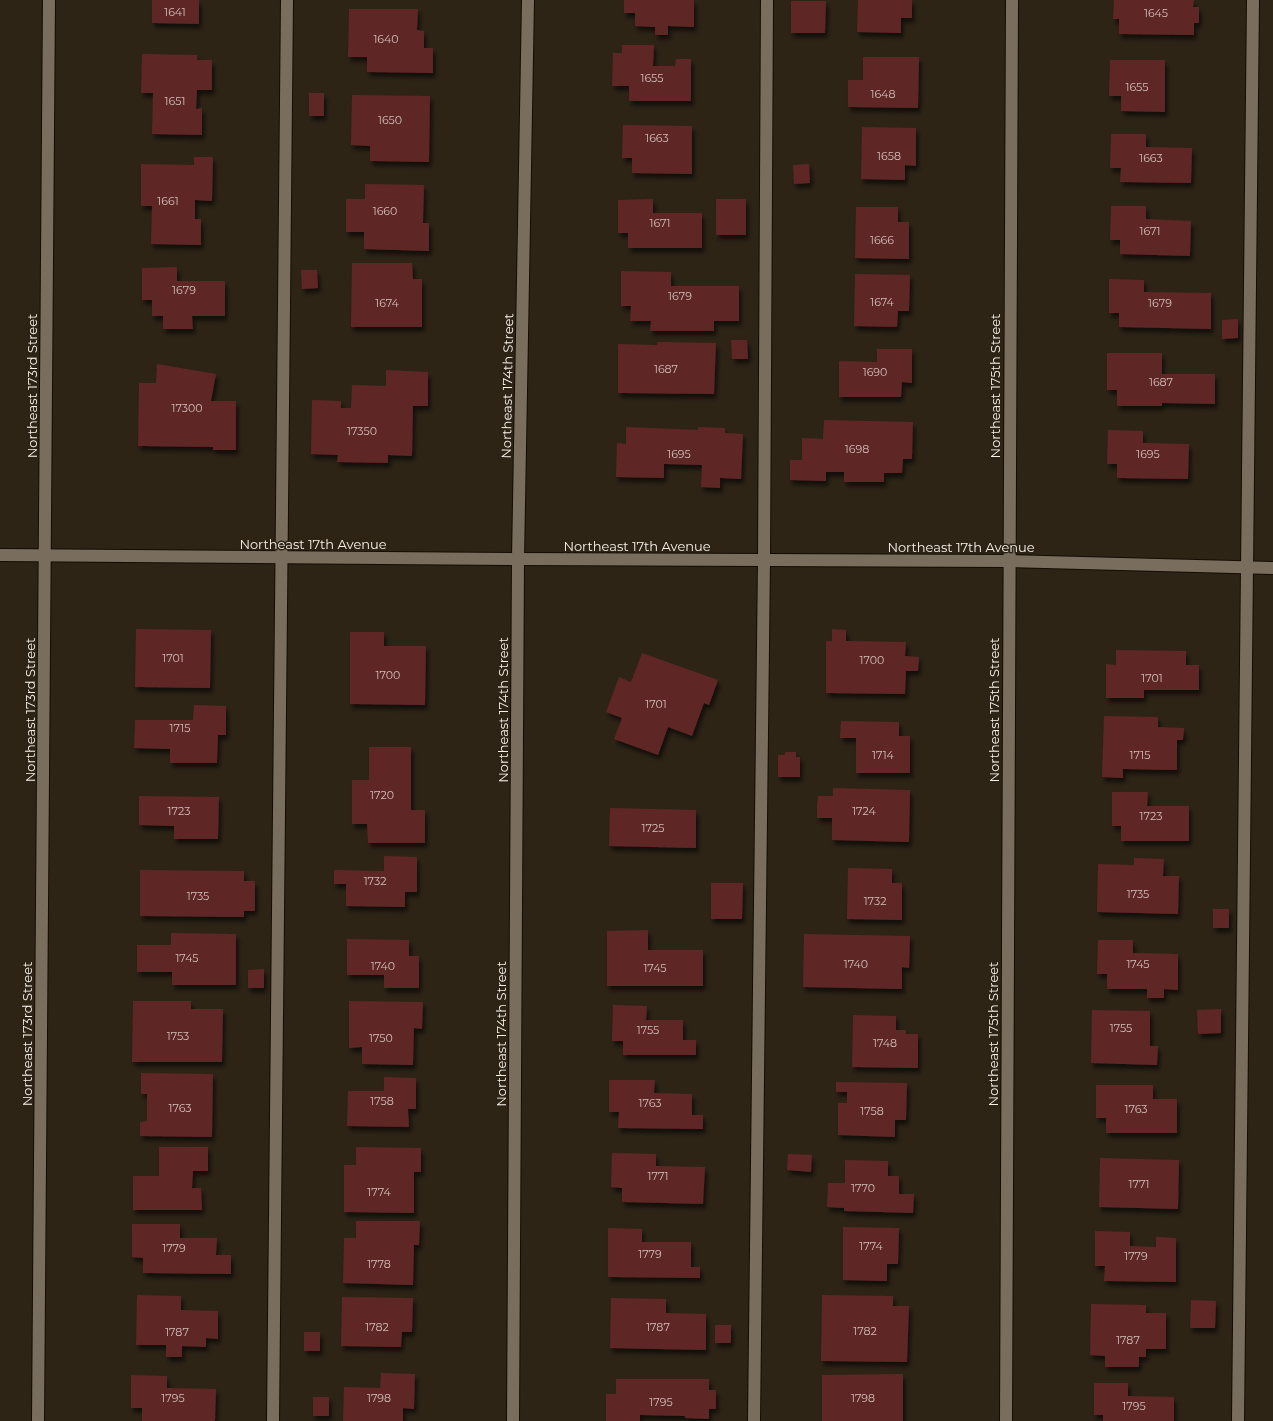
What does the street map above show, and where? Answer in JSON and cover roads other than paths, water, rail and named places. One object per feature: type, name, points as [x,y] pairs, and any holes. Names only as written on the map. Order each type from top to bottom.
[{"type":"street","name":"Northeast 173rd Street","points":[[38,1421],[49,0]]},
{"type":"street","points":[[273,1421],[287,0]]},
{"type":"street","name":"Northeast 174th Street","points":[[513,1421],[518,559],[528,0]]},
{"type":"street","points":[[754,1421],[764,560],[767,0]]},
{"type":"street","name":"Northeast 175th Street","points":[[1006,1421],[1008,561],[1012,0]]},
{"type":"street","points":[[1238,1421],[1253,0]]},
{"type":"street","name":"Northeast 17th Avenue","points":[[0,555],[281,558],[1008,561],[1273,568]]}]
